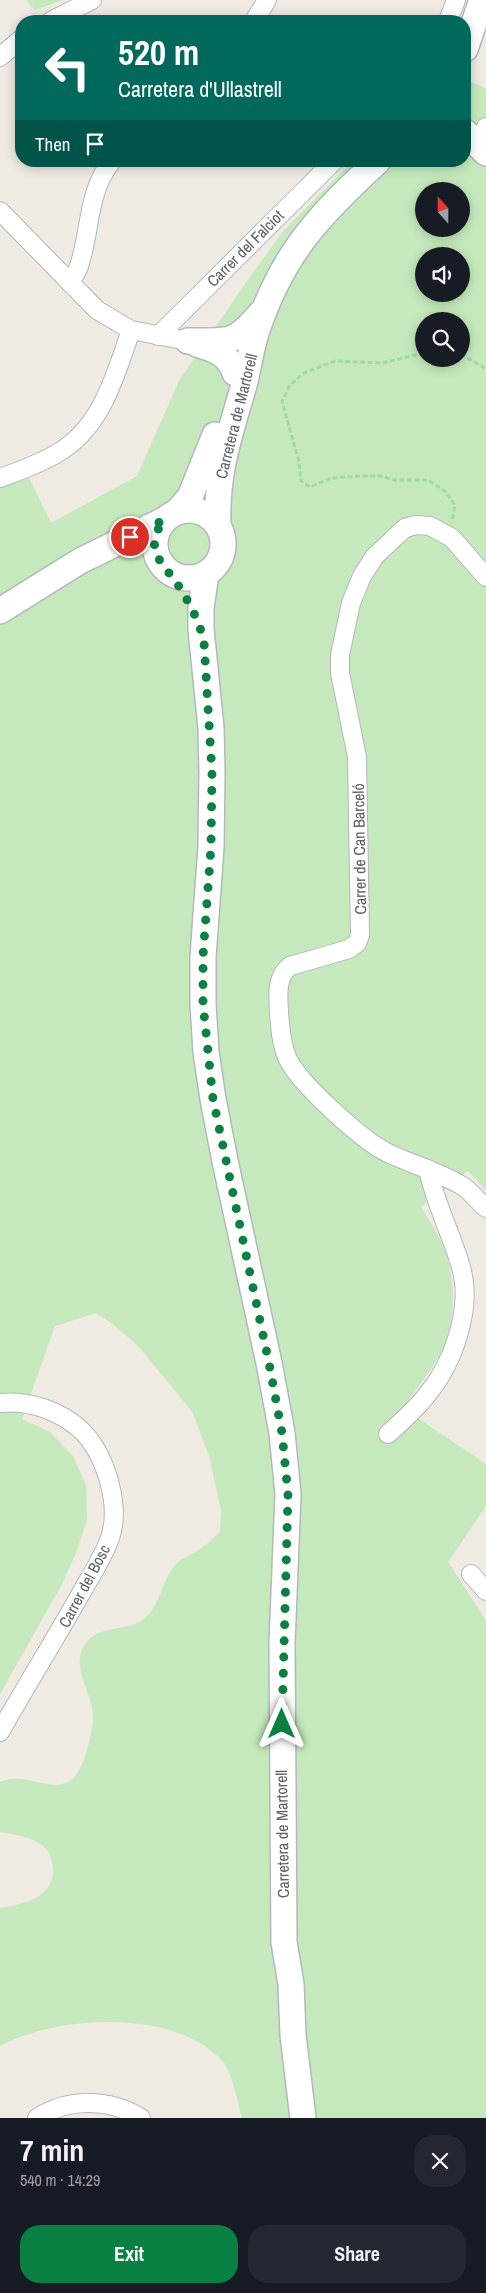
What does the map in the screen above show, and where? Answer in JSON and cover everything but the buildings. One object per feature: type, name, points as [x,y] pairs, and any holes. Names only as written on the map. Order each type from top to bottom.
[{"type":"main road","points":[[471,32],[482,0]]},
{"type":"main road","name":"Carretera de Martorell","points":[[303,2118],[293,2034],[291,1984],[284,1942],[282,1679],[288,1494],[282,1433],[269,1363],[225,1161],[206,1052],[203,956],[211,847],[212,772],[201,608],[206,574],[213,569],[222,556],[223,540],[218,526],[217,504],[220,468],[248,371],[255,336],[264,310],[281,272],[300,243],[323,214],[372,167]]},
{"type":"main road","points":[[188,341],[224,342],[236,338],[246,331],[264,310]]},
{"type":"main road","name":"Carretera de Martorell","points":[[201,629],[164,566],[155,541],[156,534],[190,497],[207,458],[235,373],[255,336]]},
{"type":"main road","points":[[188,341],[221,352],[229,360],[235,373]]},
{"type":"main road","points":[[0,611],[80,561],[185,510],[207,515],[218,526]]},
{"type":"main road","points":[[80,561],[112,554],[134,554],[164,566],[185,579],[206,574]]},
{"type":"main road","points":[[284,1942],[279,1984],[287,2118]]},
{"type":"street","points":[[63,15],[92,0]]},
{"type":"street","points":[[258,15],[267,0]]},
{"type":"street","points":[[450,15],[456,0]]},
{"type":"street","points":[[0,58],[15,44]]},
{"type":"street","points":[[70,283],[79,267],[93,198],[99,182],[108,167]]},
{"type":"street","name":"Carrer del Falciot","points":[[158,336],[328,167]]},
{"type":"street","points":[[0,212],[98,310],[131,330],[158,336],[173,336],[188,341]]},
{"type":"street","points":[[0,478],[58,454],[82,433],[97,415],[110,393],[131,330]]},
{"type":"street","name":"Carrer de Can Barceló","points":[[486,577],[447,534],[430,526],[416,525],[405,528],[375,556],[362,576],[351,603],[340,655],[340,673],[357,757],[360,935],[357,944],[349,949],[290,966],[283,972],[279,988],[280,1030],[283,1045],[287,1057],[304,1080],[340,1116],[386,1152],[428,1169],[466,1188],[486,1208]]},
{"type":"street","points":[[388,1434],[426,1396],[440,1378],[462,1320],[464,1305],[462,1269],[432,1189],[428,1169]]},
{"type":"street","name":"Carrer del Bosc","points":[[0,1403],[34,1404],[66,1419],[78,1427],[88,1437],[103,1462],[112,1490],[110,1537],[93,1571],[0,1732]]},
{"type":"street","points":[[471,1574],[486,1592]]},
{"type":"street","points":[[38,2118],[68,2106],[92,2102],[125,2108],[142,2118]]},
{"type":"path","points":[[415,355],[382,363],[335,362],[304,373],[290,385],[282,401],[300,462],[301,481],[310,487],[331,478],[360,476],[380,476],[395,480],[428,480],[445,491],[455,505],[455,515],[447,534]]},
{"type":"path","points":[[470,359],[486,369]]},
{"type":"green space","points":[[26,0],[63,0],[35,10]]},
{"type":"green space","points":[[471,82],[486,89],[486,1190],[468,1171],[421,1207],[446,1254],[452,1279],[452,1318],[440,1354],[403,1408],[486,1464],[486,1506],[448,1562],[486,1620],[486,2118],[242,2118],[233,2083],[223,2061],[205,2046],[183,2035],[159,2027],[132,2023],[103,2022],[75,2024],[22,2036],[0,2046],[0,1908],[28,1901],[43,1893],[49,1886],[53,1868],[48,1851],[37,1842],[25,1837],[0,1832],[0,1782],[18,1779],[54,1785],[70,1781],[75,1777],[87,1751],[93,1722],[92,1707],[81,1673],[80,1656],[83,1648],[88,1641],[101,1632],[132,1625],[147,1617],[157,1602],[172,1569],[180,1561],[205,1546],[220,1531],[221,1511],[210,1459],[193,1413],[139,1347],[113,1324],[96,1313],[55,1326],[22,1419],[50,1432],[73,1456],[86,1485],[87,1520],[76,1553],[61,1586],[0,1694],[0,488],[29,478],[51,523],[137,476],[179,381],[284,230],[347,167],[471,167]]},
{"type":"route","points":[[130,537],[164,520],[156,534],[156,556],[171,574],[183,593],[201,629],[204,642],[211,728],[212,772],[211,847],[203,956],[206,1052],[225,1161],[269,1363],[282,1433],[288,1494],[282,1644],[282,1724]]}]
